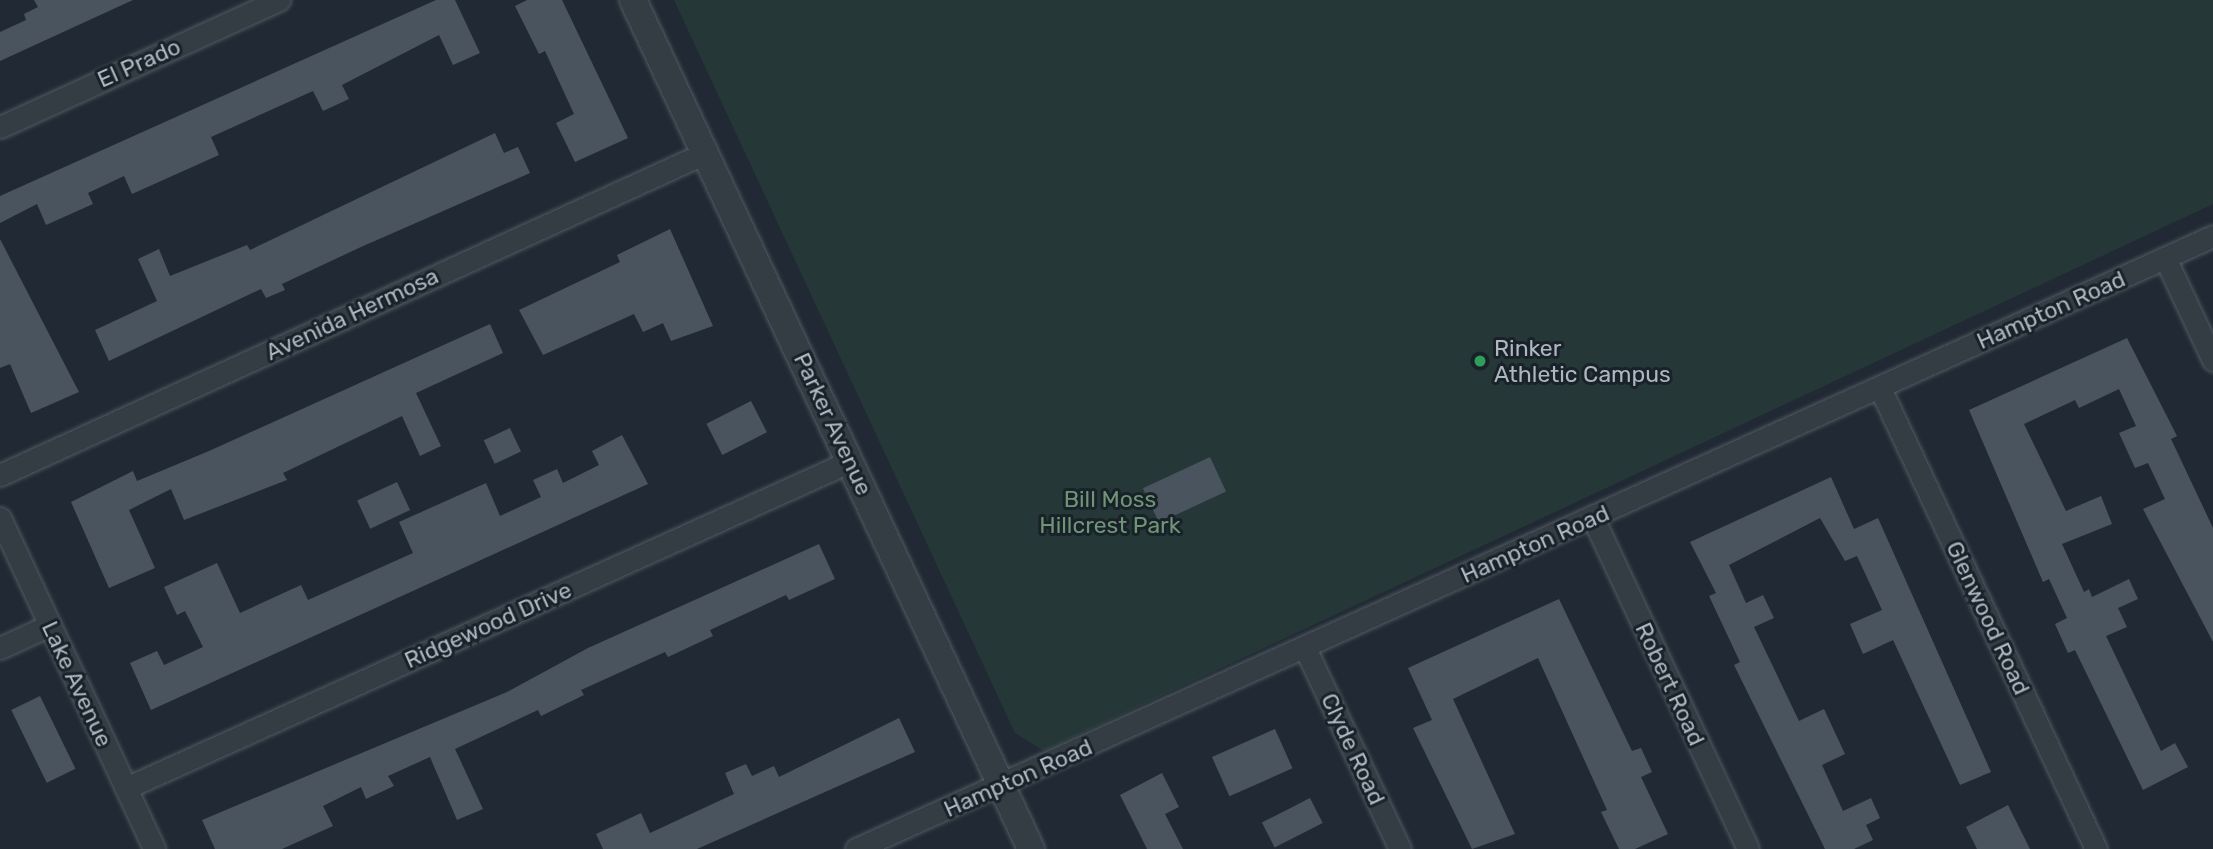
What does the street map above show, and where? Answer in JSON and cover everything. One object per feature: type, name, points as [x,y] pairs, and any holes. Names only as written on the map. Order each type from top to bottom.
[{"type":"street","name":"El Prado","points":[[0,127],[279,0]]},
{"type":"street","name":"Parker Avenue","points":[[633,0],[1031,849]]},
{"type":"street","name":"Avenida Hermosa","points":[[0,475],[705,153]]},
{"type":"street","name":"Hampton Road","points":[[856,849],[1002,786],[2213,236]]},
{"type":"street","points":[[2165,258],[2213,360]]},
{"type":"street","name":"Glenwood Road","points":[[1880,388],[2096,849]]},
{"type":"street","name":"Ridgewood Drive","points":[[126,788],[850,461]]},
{"type":"street","name":"Lake Avenue","points":[[0,518],[154,849]]},
{"type":"street","name":"Robert Road","points":[[1592,518],[1748,849]]},
{"type":"street","points":[[0,648],[50,625]]},
{"type":"street","name":"Clyde Road","points":[[1306,648],[1399,849]]},
{"type":"green space","name":"Bill Moss Hillcrest Park","points":[[674,0],[2213,0],[2213,204],[1044,751],[1015,733]]},
{"type":"building","points":[[34,0],[133,0],[0,61],[0,32],[26,20],[24,14],[38,7]]},
{"type":"building","points":[[436,0],[455,0],[480,53],[453,65],[439,35],[342,85],[349,99],[323,111],[313,91],[211,137],[219,155],[132,194],[124,176],[88,193],[93,204],[46,225],[37,204],[0,223],[0,196]]},
{"type":"building","points":[[527,0],[562,0],[628,138],[575,162],[556,123],[574,114],[545,51],[539,54],[515,6]]},
{"type":"building","points":[[495,133],[504,153],[518,147],[530,173],[282,284],[285,290],[266,298],[261,289],[109,361],[95,330],[157,301],[138,259],[159,249],[170,276],[247,245],[250,250]]},
{"type":"building","points":[[670,229],[713,326],[671,341],[663,323],[643,332],[634,314],[543,355],[519,310],[620,262],[617,255]]},
{"type":"building","points":[[0,239],[79,392],[31,413],[10,364],[0,368]]},
{"type":"building","points":[[490,324],[503,353],[416,393],[441,446],[420,456],[402,416],[283,473],[287,480],[184,520],[171,489],[129,510],[155,568],[109,588],[71,502],[133,471],[137,481],[209,451]]},
{"type":"building","points":[[2127,338],[2177,436],[2171,439],[2213,528],[2213,642],[2143,509],[2165,499],[2148,463],[2135,468],[2119,433],[2136,426],[2119,389],[2079,408],[2075,400],[2024,424],[2066,511],[2101,496],[2112,524],[2062,544],[2084,592],[2089,589],[2092,597],[2129,579],[2138,599],[2118,608],[2127,627],[2106,636],[2161,751],[2175,743],[2188,767],[2143,790],[2075,650],[2068,653],[2055,624],[2067,618],[2049,579],[2043,582],[1969,410]]},
{"type":"building","points":[[751,401],[767,432],[722,455],[706,424]]},
{"type":"building","points":[[510,428],[521,452],[495,464],[484,440]]},
{"type":"building","points":[[622,435],[648,484],[151,710],[130,663],[157,651],[164,665],[203,647],[185,611],[177,615],[164,587],[217,563],[240,613],[301,585],[308,600],[413,553],[399,522],[486,483],[500,516],[541,497],[533,480],[557,469],[563,483],[599,465],[592,451]]},
{"type":"building","points":[[1210,457],[1226,491],[1159,523],[1143,488]]},
{"type":"building","points":[[1831,477],[1854,529],[1878,518],[1991,772],[1960,785],[1893,640],[1863,654],[1850,624],[1882,610],[1857,556],[1845,561],[1820,518],[1729,565],[1746,603],[1763,595],[1774,618],[1754,627],[1799,721],[1824,709],[1845,754],[1822,765],[1843,811],[1871,798],[1880,818],[1866,825],[1873,840],[1854,849],[1825,849],[1734,665],[1740,662],[1709,596],[1716,593],[1690,542]]},
{"type":"building","points":[[397,482],[410,510],[370,529],[357,501]]},
{"type":"building","points":[[819,544],[835,579],[789,600],[786,595],[710,630],[713,636],[668,657],[665,652],[581,690],[584,695],[541,716],[538,710],[455,749],[483,809],[457,820],[430,757],[388,776],[394,786],[366,799],[361,787],[323,806],[333,826],[282,849],[215,849],[202,820],[507,692],[588,648]]},
{"type":"building","points":[[1559,599],[1632,751],[1641,748],[1652,772],[1641,777],[1668,834],[1635,849],[1619,849],[1601,812],[1607,810],[1538,658],[1453,699],[1515,834],[1472,849],[1413,728],[1432,720],[1408,668]]},
{"type":"building","points":[[40,696],[76,769],[47,783],[11,710]]},
{"type":"building","points":[[899,718],[915,752],[697,849],[603,849],[596,834],[641,813],[650,833],[734,794],[725,773],[746,764],[752,776],[774,766],[779,777]]},
{"type":"building","points":[[1275,729],[1292,768],[1229,796],[1212,757]]},
{"type":"building","points":[[1162,773],[1179,807],[1165,814],[1183,849],[1147,849],[1120,795]]},
{"type":"building","points":[[1310,798],[1323,823],[1275,847],[1262,823]]},
{"type":"building","points":[[2008,805],[2030,849],[1977,849],[1966,827]]},
{"type":"place","name":"Rinker Athletic Campus","points":[[1480,361]]}]
